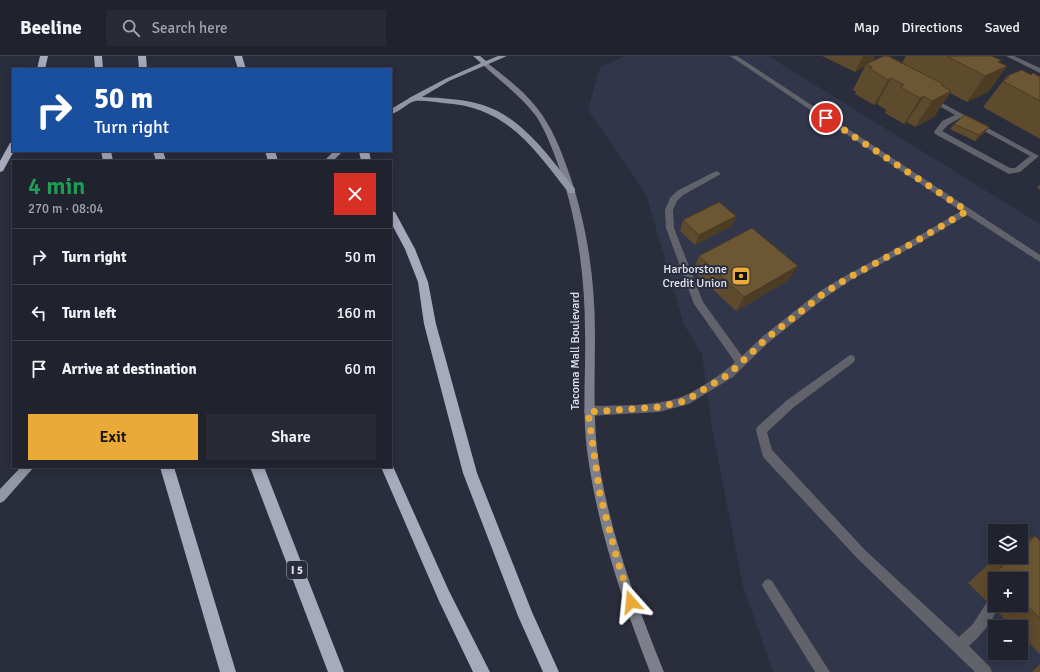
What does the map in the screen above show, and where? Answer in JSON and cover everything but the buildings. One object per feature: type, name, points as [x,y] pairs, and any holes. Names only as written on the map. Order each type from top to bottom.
[{"type":"highway","points":[[40,68],[44,56]]},
{"type":"highway","points":[[98,56],[99,68]]},
{"type":"highway","points":[[142,56],[143,68]]},
{"type":"highway","points":[[238,56],[242,68]]},
{"type":"highway","points":[[0,169],[12,147]]},
{"type":"highway","points":[[392,216],[410,249],[423,282],[430,324],[470,473],[526,616],[551,672]]},
{"type":"highway","points":[[167,468],[228,672]]},
{"type":"highway","name":"I 5","points":[[258,468],[336,672]]},
{"type":"highway","points":[[388,468],[444,596],[482,672]]},
{"type":"main road","points":[[392,111],[480,59],[504,56]]},
{"type":"main road","name":"Tacoma Mall Boulevard","points":[[480,59],[526,99],[535,110],[553,142],[572,191],[583,246],[589,296],[588,412],[600,495],[617,559],[657,672]]},
{"type":"main road","points":[[411,99],[460,103],[493,111],[515,128],[551,164],[572,191]]},
{"type":"main road","points":[[329,160],[338,152]]},
{"type":"main road","points":[[0,497],[27,468]]},
{"type":"lane","points":[[733,56],[1040,260]]},
{"type":"lane","points":[[1009,56],[1040,71]]},
{"type":"lane","points":[[923,94],[960,114],[972,122],[1035,156],[1017,170],[1009,171],[938,132],[945,123],[960,114]]},
{"type":"lane","points":[[717,174],[680,193],[673,200],[668,210],[670,228],[699,304],[741,362]]},
{"type":"lane","points":[[588,412],[659,407],[685,401],[729,374],[766,339],[823,294],[848,278],[913,243],[967,211]]},
{"type":"lane","points":[[850,359],[790,404],[761,430],[767,453],[862,554],[985,672]]},
{"type":"lane","points":[[768,585],[824,672]]},
{"type":"lane","points":[[959,646],[978,629],[989,612]]},
{"type":"shaded area","points":[[626,56],[768,56],[1040,224],[1040,672],[773,672],[743,586],[712,429],[702,354],[684,325],[646,194],[588,110],[600,67]]},
{"type":"place","name":"Harborstone Credit Union","points":[[741,276]]},
{"type":"route","points":[[631,602],[617,559],[600,495],[592,449],[588,412],[659,407],[685,401],[729,374],[766,339],[796,317],[823,294],[848,278],[913,243],[967,211],[826,118]]}]
